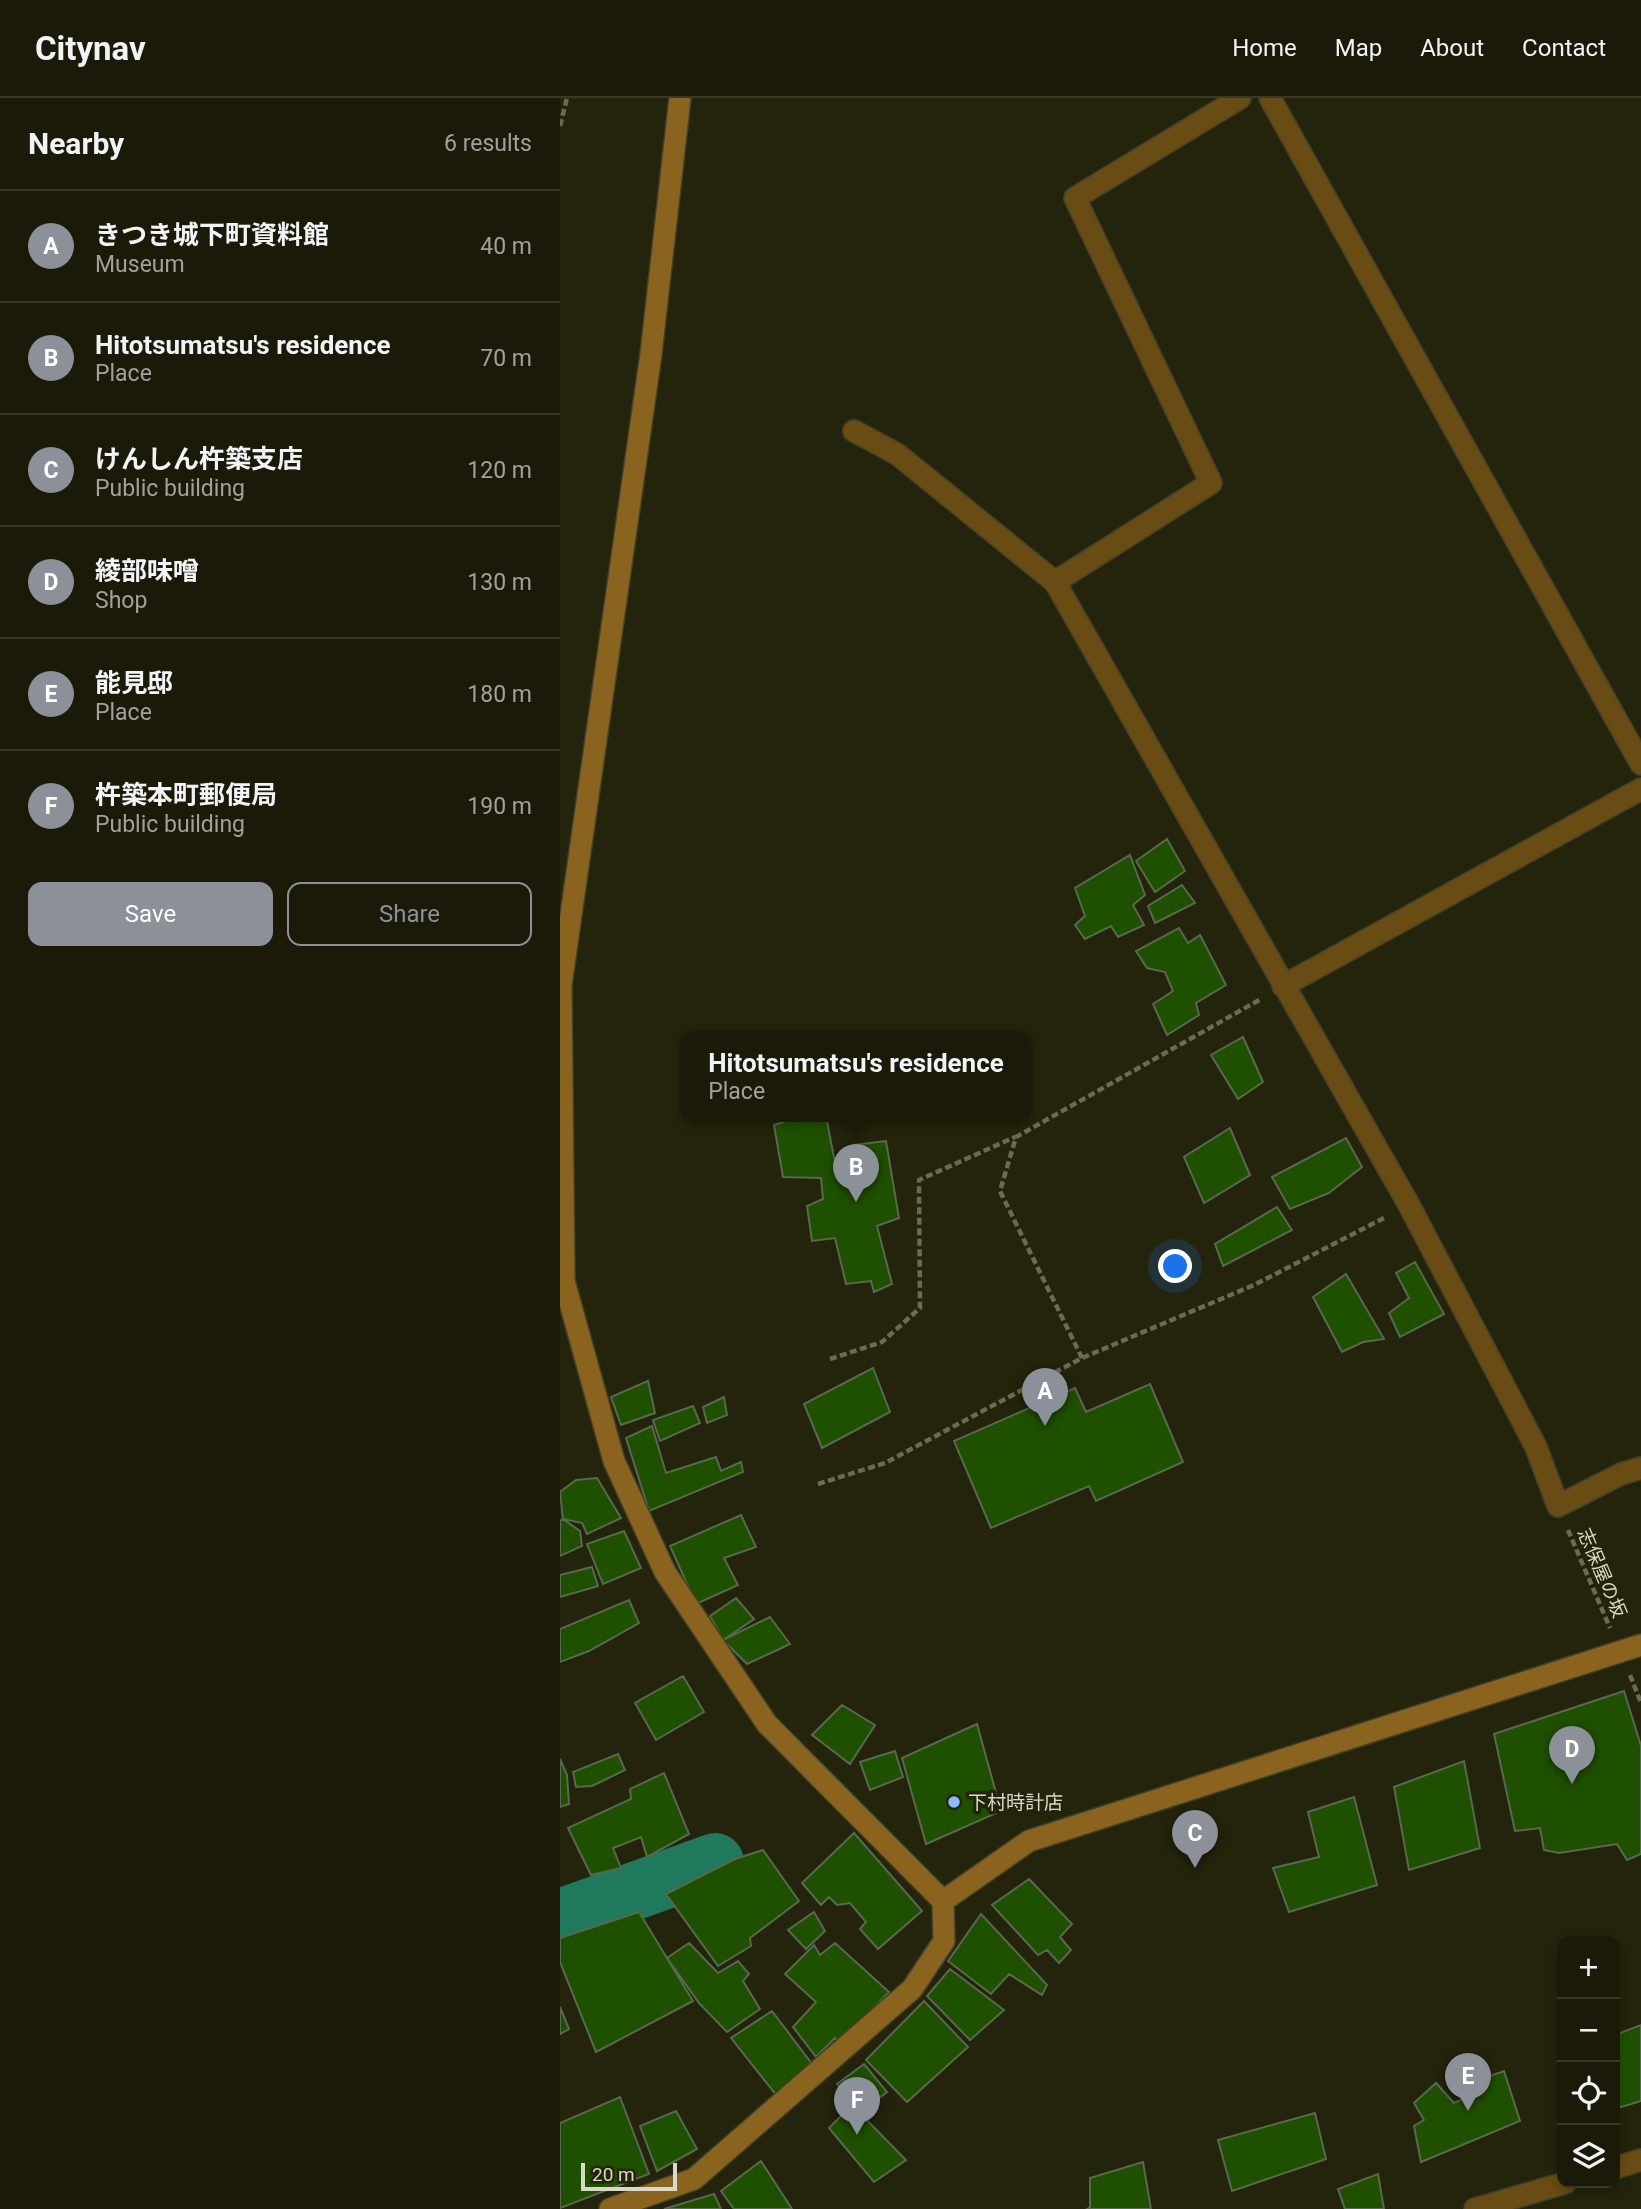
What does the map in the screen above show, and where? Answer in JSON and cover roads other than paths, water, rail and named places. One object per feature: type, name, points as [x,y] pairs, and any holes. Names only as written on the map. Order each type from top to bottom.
[{"type":"street","points":[[610,2209],[694,2179],[912,1989],[944,1941],[943,1901],[767,1724],[665,1572],[614,1461],[564,1281],[561,985],[651,354],[680,98]]},
{"type":"street","points":[[1055,582],[1211,483],[1075,198],[1240,98]]},
{"type":"street","points":[[1270,98],[1641,764]]},
{"type":"street","points":[[854,431],[897,454],[1055,582],[1409,1205],[1536,1447],[1558,1506],[1621,1474],[1641,1468]]},
{"type":"street","points":[[1283,986],[1641,789]]},
{"type":"street","points":[[943,1901],[1029,1841],[1631,1649]]},
{"type":"street","points":[[1620,2167],[1641,2161]]},
{"type":"street","points":[[1475,2209],[1557,2185]]},
{"type":"waterway","points":[[560,1918],[715,1862]]},
{"type":"place","name":"Hitotsumatsu's residence","points":[[856,1202]]},
{"type":"place","name":"きつき城下町資料館","points":[[1045,1426]]},
{"type":"place","name":"綾部味噌","points":[[1572,1784]]},
{"type":"place","name":"下村時計店","points":[[954,1802]]},
{"type":"place","name":"けんしん杵築支店","points":[[1195,1868]]},
{"type":"place","name":"能見邸","points":[[1468,2111]]},
{"type":"place","name":"杵築本町郵便局","points":[[857,2135]]}]
